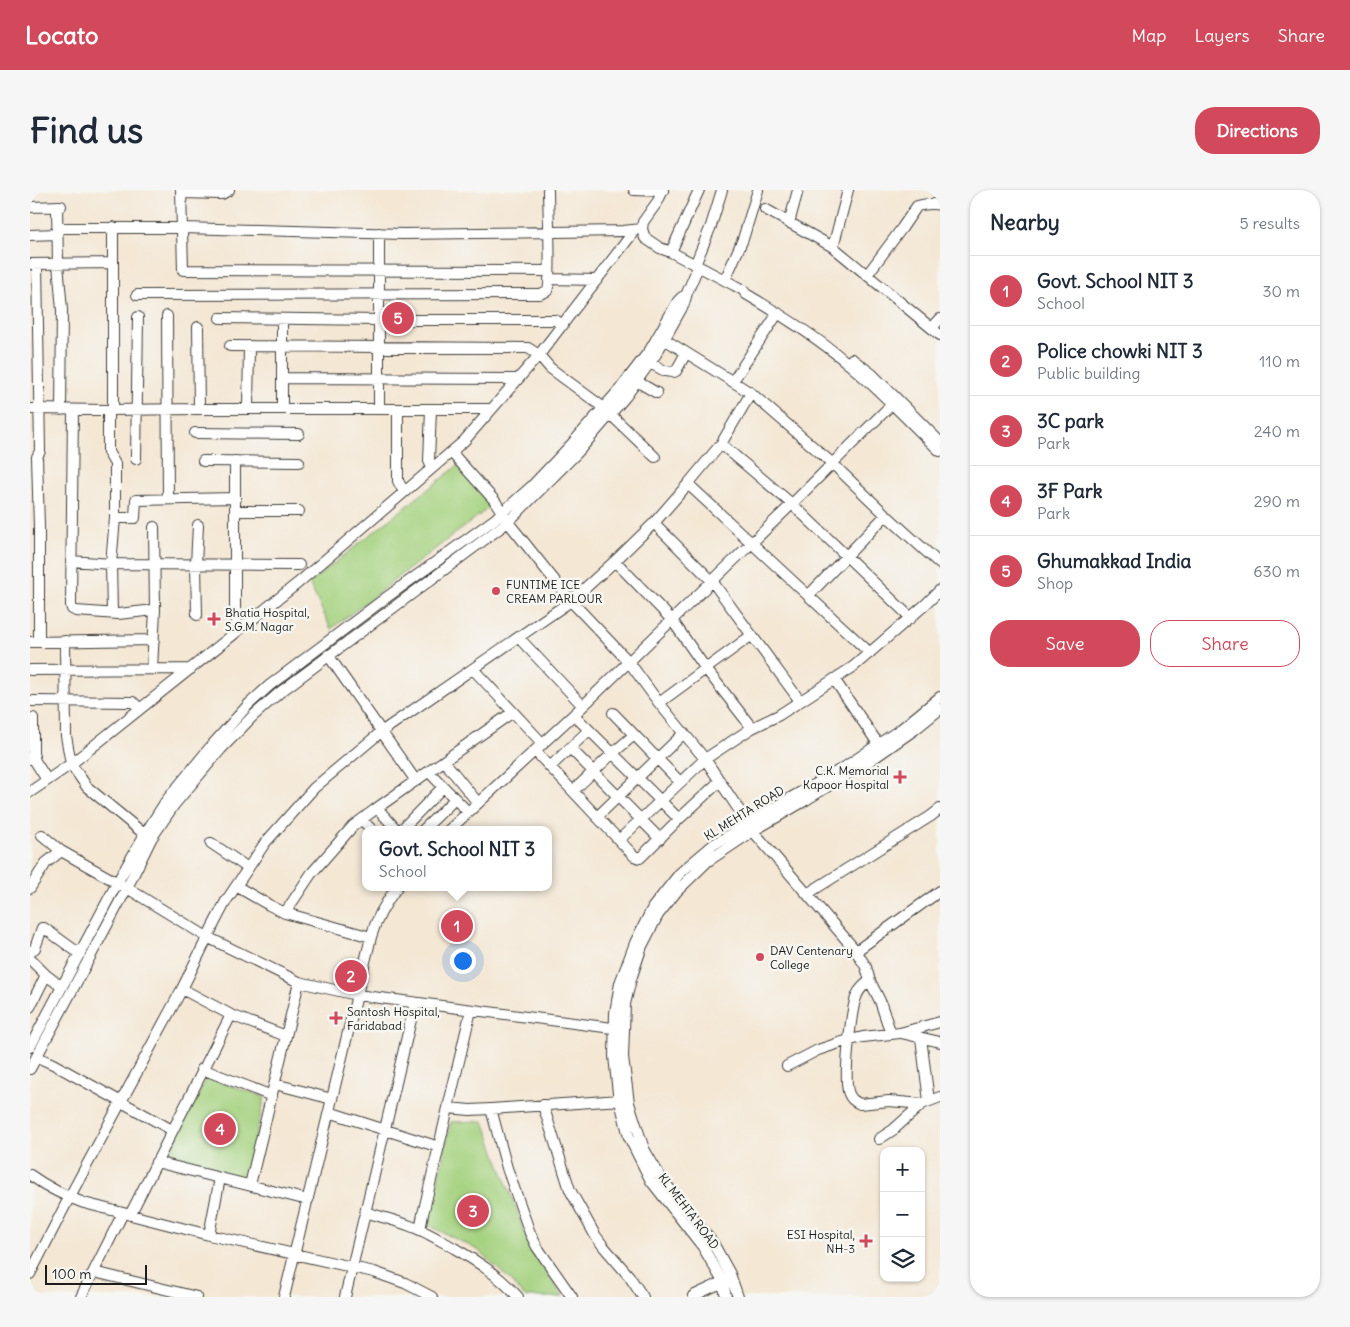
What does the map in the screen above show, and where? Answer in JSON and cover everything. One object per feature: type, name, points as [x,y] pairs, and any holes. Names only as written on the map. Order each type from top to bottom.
[{"type":"street","points":[[229,190],[222,194],[181,191],[183,270],[379,271],[549,275],[597,280]]},
{"type":"street","points":[[136,295],[540,294],[548,289],[548,190]]},
{"type":"street","points":[[30,792],[71,764],[298,583],[464,441],[563,325],[632,234],[638,229],[663,191],[634,190]]},
{"type":"street","points":[[671,252],[699,190]]},
{"type":"street","points":[[30,1069],[127,888],[148,837],[166,801],[212,745],[249,704],[270,685],[502,513],[532,486],[636,381],[650,363],[684,304],[722,190]]},
{"type":"street","points":[[725,280],[743,238],[758,190]]},
{"type":"street","points":[[788,223],[798,190]]},
{"type":"street","points":[[833,247],[848,190]]},
{"type":"street","points":[[867,275],[917,206],[925,204],[940,205]]},
{"type":"street","points":[[30,207],[60,206],[57,231],[62,310],[61,410]]},
{"type":"street","points":[[765,209],[833,247],[936,331],[940,319]]},
{"type":"street","points":[[30,235],[57,231],[113,228],[380,233],[548,232],[638,229]]},
{"type":"street","points":[[112,613],[111,564],[115,518],[115,464],[108,452],[108,444],[111,410],[113,228]]},
{"type":"street","points":[[638,229],[645,238],[660,248],[742,290],[750,290],[846,361],[940,442]]},
{"type":"street","points":[[379,409],[380,233]]},
{"type":"street","points":[[113,263],[33,264],[35,409],[40,451],[33,457],[35,642],[154,640]]},
{"type":"street","points":[[30,1047],[117,883],[148,837],[221,749],[253,716],[279,693],[508,522],[577,453],[650,350],[678,301],[687,293]]},
{"type":"street","points":[[733,382],[773,308]]},
{"type":"street","points":[[167,316],[168,499]]},
{"type":"street","points":[[136,459],[138,317]]},
{"type":"street","points":[[220,318],[552,320],[563,325]]},
{"type":"street","points":[[282,319],[282,409]]},
{"type":"street","points":[[198,328],[199,409]]},
{"type":"street","points":[[664,339],[751,393],[833,464],[940,564]]},
{"type":"street","points":[[230,346],[523,347],[539,355],[550,368],[607,410],[655,457]]},
{"type":"street","points":[[248,409],[249,346]]},
{"type":"street","points":[[650,363],[665,371],[674,372],[686,353]]},
{"type":"street","points":[[282,378],[517,379]]},
{"type":"street","points":[[636,381],[657,393]]},
{"type":"street","points":[[30,1274],[182,989],[226,901],[265,843],[314,788],[381,732],[571,601],[615,561],[654,523],[721,444],[751,393]]},
{"type":"street","points":[[894,401],[940,451]]},
{"type":"street","points":[[453,826],[629,662],[833,464],[894,401]]},
{"type":"street","points":[[35,409],[491,409]]},
{"type":"street","points":[[398,409],[398,481],[404,492]]},
{"type":"street","points":[[431,409],[429,461],[432,468]]},
{"type":"street","points":[[73,410],[72,609],[76,611],[118,614],[154,610]]},
{"type":"street","points":[[195,433],[299,434]]},
{"type":"street","points":[[721,444],[792,504],[911,618]]},
{"type":"street","points":[[450,452],[495,501],[508,522],[571,601],[629,662],[659,703],[705,758],[750,827],[856,952],[866,967],[870,981],[895,1033]]},
{"type":"street","points":[[203,461],[299,462]]},
{"type":"street","points":[[235,461],[235,610],[238,631]]},
{"type":"street","points":[[688,484],[870,653]]},
{"type":"street","points":[[115,518],[135,518],[136,500],[235,498]]},
{"type":"street","points":[[235,511],[299,511]]},
{"type":"street","points":[[808,596],[886,515]]},
{"type":"street","points":[[654,523],[712,581],[800,701]]},
{"type":"street","points":[[197,615],[196,564],[198,525]]},
{"type":"street","points":[[152,669],[154,640],[154,527]]},
{"type":"street","points":[[615,561],[672,620],[706,669],[752,728]]},
{"type":"street","points":[[71,562],[299,565]]},
{"type":"street","points":[[619,840],[705,758],[752,728],[779,715],[853,667],[911,618],[940,590]]},
{"type":"street","points":[[659,703],[752,635]]},
{"type":"street","points":[[519,638],[583,706]]},
{"type":"street","points":[[65,641],[66,736],[71,764],[87,787],[148,837]]},
{"type":"street","points":[[328,655],[416,781]]},
{"type":"street","points":[[30,670],[191,669]]},
{"type":"street","points":[[473,669],[513,712],[539,747],[550,767],[634,856],[640,858],[720,781]]},
{"type":"street","points":[[834,679],[881,748]]},
{"type":"street","name":"KL MEHTA ROAD","points":[[881,748],[940,697]]},
{"type":"street","points":[[30,701],[133,702],[140,709]]},
{"type":"street","name":"KL MEHTA ROAD","points":[[738,1297],[730,1274],[713,1243],[661,1178],[644,1149],[630,1103],[615,1013],[620,984],[635,943],[653,907],[680,873],[713,845],[750,827],[845,767],[914,730],[940,709]]},
{"type":"street","points":[[285,913],[311,874],[354,826],[513,712]]},
{"type":"street","points":[[612,713],[680,782]]},
{"type":"street","points":[[574,715],[679,819]]},
{"type":"street","points":[[33,718],[31,756],[46,780]]},
{"type":"street","points":[[550,767],[589,730]]},
{"type":"street","points":[[598,817],[684,733]]},
{"type":"street","points":[[573,791],[634,735]]},
{"type":"street","points":[[570,748],[660,839]]},
{"type":"street","points":[[444,761],[478,803]]},
{"type":"street","points":[[428,772],[468,812]]},
{"type":"street","points":[[405,826],[443,787]]},
{"type":"street","points":[[427,826],[455,800]]},
{"type":"street","points":[[377,808],[393,826]]},
{"type":"street","points":[[807,894],[940,809]]},
{"type":"street","points":[[362,820],[368,826]]},
{"type":"street","points":[[42,835],[61,851],[127,888],[207,937],[299,982],[357,995],[619,1029]]},
{"type":"street","points":[[211,843],[248,868]]},
{"type":"street","points":[[30,872],[46,863],[61,851]]},
{"type":"street","points":[[30,888],[46,863]]},
{"type":"street","points":[[236,886],[285,913],[371,937]]},
{"type":"street","points":[[284,1297],[371,937],[378,918],[394,891]]},
{"type":"street","points":[[856,952],[940,891]]},
{"type":"street","points":[[30,953],[35,948],[42,928],[44,928],[80,954]]},
{"type":"street","points":[[30,959],[46,976],[62,986]]},
{"type":"street","points":[[30,1007],[33,993],[46,976]]},
{"type":"street","points":[[870,981],[857,994],[852,1016],[846,1082],[848,1092],[852,1099],[860,1104],[889,1101],[926,1103]]},
{"type":"street","points":[[250,1185],[299,982]]},
{"type":"street","points":[[182,989],[231,1015],[286,1036]]},
{"type":"street","points":[[345,1297],[415,1003]]},
{"type":"street","points":[[420,1230],[471,1010]]},
{"type":"street","points":[[81,1297],[156,1162],[231,1015]]},
{"type":"street","points":[[788,1066],[818,1050],[849,1040],[895,1033],[940,1022]]},
{"type":"street","name":"KL MEHTA ROAD","points":[[619,1029],[614,1056],[620,1100],[629,1137],[651,1181],[703,1247],[723,1282],[726,1297]]},
{"type":"street","points":[[895,1033],[940,1042]]},
{"type":"street","points":[[922,1038],[926,1103]]},
{"type":"street","points":[[36,1057],[53,1064],[122,1101],[172,1130]]},
{"type":"street","points":[[202,1069],[272,1096]]},
{"type":"street","points":[[275,1084],[332,1099]]},
{"type":"street","points":[[879,1139],[926,1103],[940,1097]]},
{"type":"street","points":[[448,1108],[470,1110],[620,1100]]},
{"type":"street","points":[[543,1105],[570,1190],[595,1235],[630,1276],[643,1297]]},
{"type":"street","points":[[491,1109],[507,1168],[530,1233],[537,1247],[572,1297]]},
{"type":"street","points":[[329,1112],[439,1147]]},
{"type":"street","points":[[156,1162],[308,1200]]},
{"type":"street","points":[[30,1175],[54,1191],[84,1203],[209,1235],[353,1266],[405,1283],[432,1297]]},
{"type":"street","points":[[209,1235],[220,1178]]},
{"type":"street","points":[[365,1212],[398,1221],[420,1230],[482,1265],[504,1282],[518,1297]]},
{"type":"street","points":[[94,1272],[197,1297]]},
{"type":"street","points":[[693,1296],[723,1282]]},
{"type":"green space","points":[[460,464],[495,503],[331,629],[309,583]]},
{"type":"green space","points":[[207,1078],[265,1097],[245,1180],[165,1161]]},
{"type":"green space","points":[[484,1121],[531,1250],[563,1297],[525,1297],[478,1250],[428,1225],[451,1122]]},
{"type":"place","name":"Ghumakkad India","points":[[398,318]]},
{"type":"place","name":"FUNTIME ICE CREAM PARLOUR","points":[[496,591]]},
{"type":"place","name":"Bhatia Hospital, S.G.M. Nagar","points":[[214,619]]},
{"type":"place","name":"C.K. Memorial Kapoor Hospital","points":[[900,777]]},
{"type":"place","name":"Govt. School NIT 3","points":[[457,926]]},
{"type":"place","name":"DAV Centenary College","points":[[760,957]]},
{"type":"place","name":"Police chowki NIT 3","points":[[351,976]]},
{"type":"place","name":"Santosh Hospital, Faridabad","points":[[336,1018]]},
{"type":"place","name":"3F Park","points":[[220,1129]]},
{"type":"place","name":"3C park","points":[[473,1211]]},
{"type":"place","name":"ESI Hospital, NH-3","points":[[866,1241]]}]
